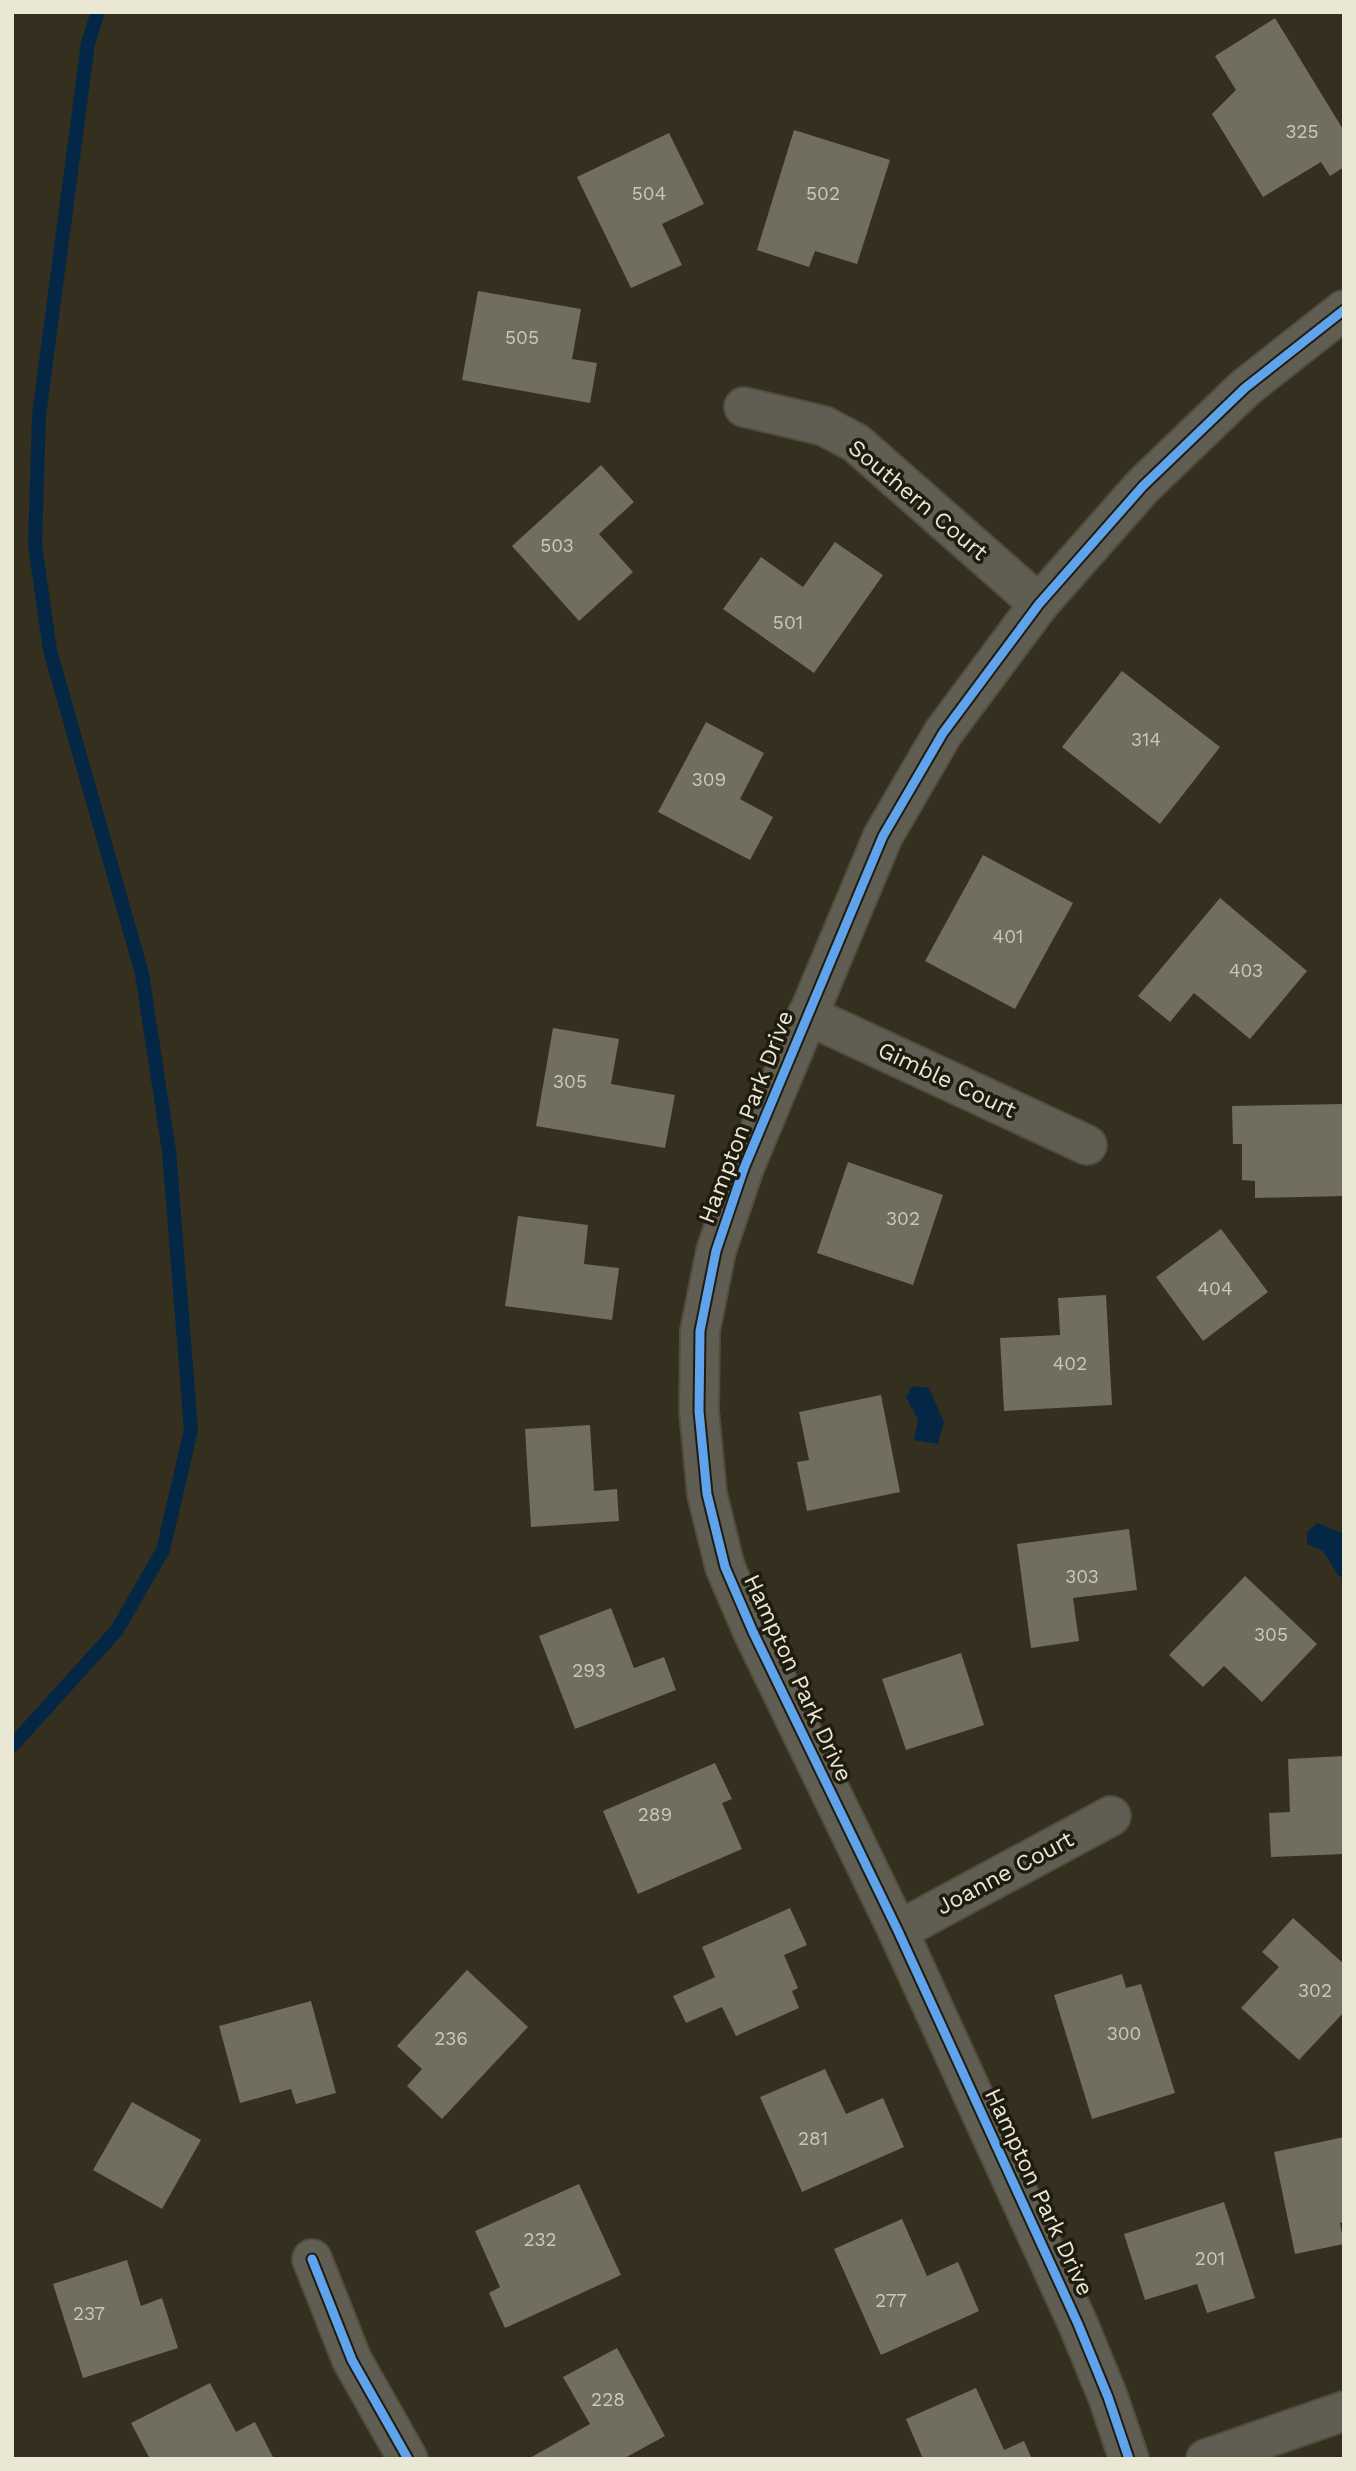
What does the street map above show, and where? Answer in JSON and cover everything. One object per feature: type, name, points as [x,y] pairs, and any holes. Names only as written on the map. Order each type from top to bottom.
[{"type":"street","name":"Hampton Park Drive","points":[[1129,2459],[1108,2397],[1078,2324],[898,1931],[753,1632],[725,1567],[707,1494],[699,1411],[700,1331],[716,1251],[744,1168],[883,836],[943,733],[1039,604],[1153,477],[1245,388],[1344,310]]},
{"type":"street","name":"Southern Court","points":[[744,407],[824,426],[856,443],[1039,604]]},
{"type":"street","name":"Gimble Court","points":[[807,1015],[1087,1145]]},
{"type":"street","name":"Joanne Court","points":[[898,1931],[1111,1815]]},
{"type":"street","points":[[312,2259],[352,2360],[408,2459]]},
{"type":"street","points":[[1206,2459],[1344,2411]]},
{"type":"water","points":[[912,1386],[929,1388],[944,1422],[938,1444],[914,1440],[918,1420],[906,1397]]},
{"type":"water","points":[[1317,1523],[1344,1534],[1344,1579],[1338,1575],[1323,1551],[1307,1544],[1307,1532]]},
{"type":"building","points":[[1275,18],[1344,131],[1344,167],[1330,176],[1321,162],[1263,197],[1212,114],[1236,90],[1215,56]]},
{"type":"building","points":[[794,130],[890,160],[857,264],[815,251],[809,267],[757,250]]},
{"type":"building","points":[[669,133],[704,204],[662,224],[682,265],[631,288],[577,177]]},
{"type":"building","points":[[478,291],[581,309],[572,359],[597,363],[590,403],[462,380]]},
{"type":"building","points":[[601,465],[634,502],[599,534],[633,572],[579,621],[512,546]]},
{"type":"building","points":[[835,542],[883,575],[814,673],[723,609],[761,557],[803,587]]},
{"type":"building","points":[[1122,671],[1220,747],[1160,824],[1062,747]]},
{"type":"building","points":[[706,722],[764,753],[740,799],[773,817],[750,860],[658,812]]},
{"type":"building","points":[[983,855],[1073,903],[1015,1009],[925,961]]},
{"type":"building","points":[[1220,898],[1307,971],[1250,1039],[1194,993],[1170,1022],[1138,996]]},
{"type":"building","points":[[553,1028],[619,1039],[611,1084],[675,1095],[665,1148],[536,1126]]},
{"type":"building","points":[[1344,1104],[1344,1196],[1255,1198],[1255,1181],[1242,1180],[1242,1144],[1233,1144],[1232,1106]]},
{"type":"building","points":[[848,1162],[943,1195],[913,1285],[817,1253]]},
{"type":"building","points":[[518,1216],[588,1225],[584,1264],[619,1268],[612,1320],[505,1306]]},
{"type":"building","points":[[1221,1229],[1268,1292],[1203,1341],[1156,1277]]},
{"type":"building","points":[[1106,1295],[1112,1405],[1004,1411],[1000,1338],[1060,1335],[1058,1298]]},
{"type":"building","points":[[881,1395],[900,1492],[807,1511],[797,1462],[809,1460],[799,1412]]},
{"type":"building","points":[[590,1425],[594,1491],[617,1489],[619,1521],[531,1527],[525,1429]]},
{"type":"building","points":[[1129,1529],[1137,1590],[1073,1598],[1079,1641],[1031,1648],[1017,1544]]},
{"type":"building","points":[[1245,1576],[1317,1644],[1262,1702],[1224,1666],[1203,1687],[1169,1655]]},
{"type":"building","points":[[611,1608],[634,1668],[664,1657],[676,1690],[575,1729],[539,1636]]},
{"type":"building","points":[[961,1653],[984,1725],[906,1750],[882,1679]]},
{"type":"building","points":[[1344,1756],[1344,1854],[1271,1857],[1269,1813],[1290,1812],[1288,1759]]},
{"type":"building","points":[[715,1763],[732,1799],[722,1803],[742,1849],[638,1894],[603,1811]]},
{"type":"building","points":[[790,1908],[807,1945],[784,1955],[798,1988],[792,1991],[799,2008],[736,2036],[722,2007],[686,2023],[673,1996],[715,1977],[702,1947]]},
{"type":"building","points":[[1293,1918],[1344,1964],[1344,2012],[1299,2060],[1241,2008],[1279,1967],[1262,1952]]},
{"type":"building","points":[[467,1970],[528,2027],[442,2119],[407,2086],[422,2069],[397,2046]]},
{"type":"building","points":[[1122,1974],[1126,1988],[1141,1984],[1175,2093],[1092,2119],[1054,1995]]},
{"type":"building","points":[[311,2001],[336,2093],[296,2104],[291,2089],[240,2103],[219,2026]]},
{"type":"building","points":[[825,2069],[846,2114],[883,2098],[904,2147],[802,2192],[760,2097]]},
{"type":"building","points":[[132,2102],[201,2140],[162,2209],[93,2170]]},
{"type":"building","points":[[1344,2137],[1344,2222],[1340,2223],[1344,2244],[1295,2254],[1274,2152]]},
{"type":"building","points":[[579,2184],[621,2275],[505,2328],[489,2293],[500,2287],[475,2231]]},
{"type":"building","points":[[1224,2202],[1255,2298],[1207,2313],[1197,2284],[1145,2300],[1124,2234]]},
{"type":"building","points":[[902,2219],[927,2276],[958,2262],[979,2311],[881,2355],[834,2249]]},
{"type":"building","points":[[127,2260],[141,2306],[162,2298],[178,2348],[83,2378],[53,2284]]},
{"type":"building","points":[[617,2348],[665,2436],[623,2459],[528,2459],[590,2424],[563,2377]]},
{"type":"building","points":[[210,2383],[236,2432],[255,2422],[274,2459],[150,2459],[131,2423]]},
{"type":"building","points":[[976,2388],[1004,2450],[1024,2441],[1032,2459],[923,2459],[906,2419]]},
{"type":"waterway","points":[[12,1746],[117,1630],[163,1550],[191,1430],[169,1151],[142,974],[50,650],[35,545],[39,415],[88,43],[98,12]]},
{"type":"cycle path","points":[[1129,2459],[1108,2397],[1078,2324],[898,1931],[753,1632],[725,1567],[707,1494],[699,1411],[700,1331],[716,1251],[744,1168],[883,836],[943,733],[1039,604],[1143,486],[1245,388],[1344,310]]},
{"type":"cycle path","points":[[312,2259],[352,2360],[408,2459]]}]
